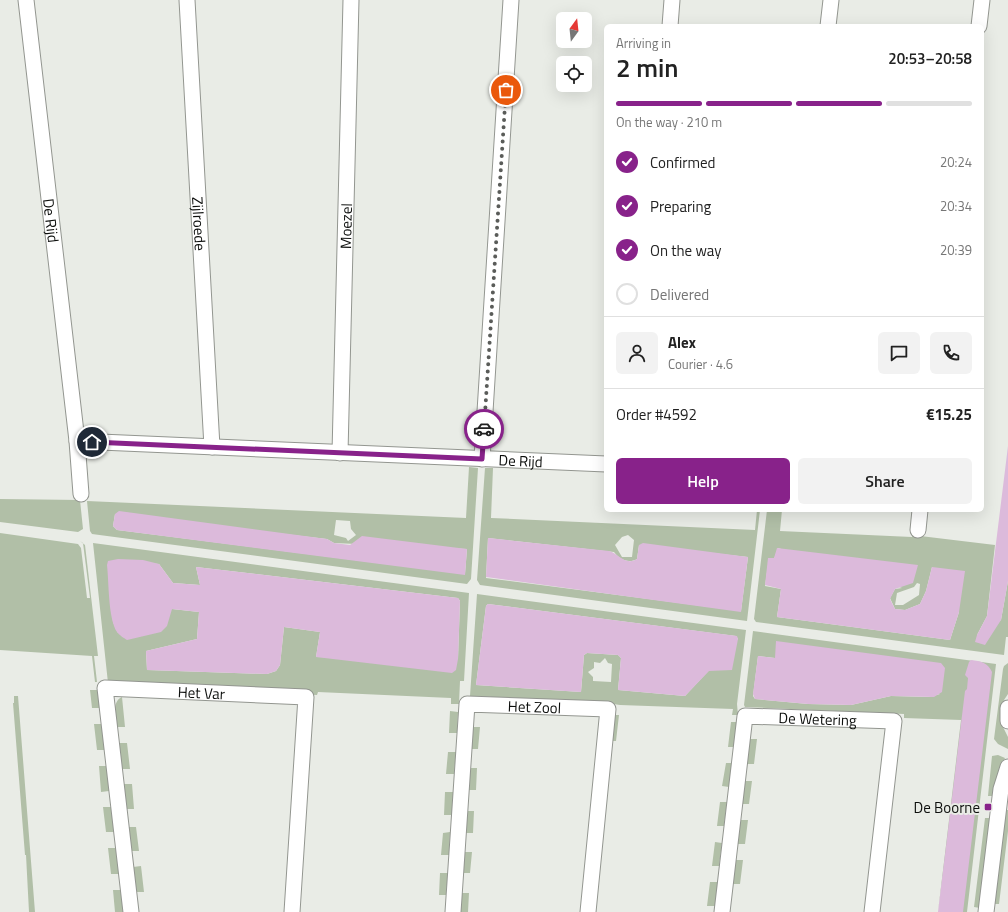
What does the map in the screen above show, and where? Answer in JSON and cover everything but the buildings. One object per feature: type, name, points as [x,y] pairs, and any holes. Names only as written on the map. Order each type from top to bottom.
[{"type":"street","name":"De Rijd","points":[[26,0],[81,494]]},
{"type":"street","name":"Zijlroede","points":[[187,0],[212,448]]},
{"type":"street","name":"Moezel","points":[[340,453],[351,0]]},
{"type":"street","points":[[482,459],[511,0]]},
{"type":"street","points":[[670,24],[672,0]]},
{"type":"street","points":[[828,24],[831,0]]},
{"type":"street","points":[[978,24],[982,0]]},
{"type":"street","name":"De Rijd","points":[[76,441],[604,464]]},
{"type":"street","points":[[918,530],[920,512]]},
{"type":"street","name":"Het Var","points":[[131,912],[105,688],[306,696],[292,912]]},
{"type":"street","name":"Het Zool","points":[[453,912],[467,704],[608,709],[588,912]]},
{"type":"street","points":[[1008,708],[1008,721]]},
{"type":"street","name":"De Wetering","points":[[722,912],[745,716],[894,721],[872,912]]},
{"type":"street","points":[[986,912],[1001,789],[1008,767]]},
{"type":"green space","points":[[469,467],[478,468],[471,579],[467,584],[92,534],[90,531],[87,501],[466,518]],"holes":[[[115,514],[327,539],[334,543],[467,549],[465,574],[117,530],[113,526]],[[336,520],[350,521],[351,529],[356,535],[348,541],[346,538],[334,535]]]},
{"type":"green space","points":[[485,468],[493,468],[491,518],[755,530],[757,512],[760,512],[747,621],[480,585],[477,580]],"holes":[[[628,535],[634,540],[632,557],[622,557],[615,545],[622,537]],[[488,538],[614,552],[618,557],[627,561],[637,559],[639,545],[748,557],[741,611],[486,578]]]},
{"type":"green space","points":[[0,499],[80,500],[83,529],[78,532],[0,522]]},
{"type":"green space","points":[[767,512],[782,512],[780,531],[912,537],[912,535],[995,545],[987,616],[977,635],[1001,620],[1008,581],[1008,637],[1006,637],[1004,655],[756,622],[754,619]],"holes":[[[778,548],[902,588],[895,589],[890,598],[895,609],[905,610],[920,604],[926,591],[932,567],[959,612],[950,640],[777,617],[781,589],[765,586],[769,558],[774,559]],[[917,583],[920,584],[919,595],[903,605],[895,605],[897,593],[914,587]]]},
{"type":"green space","points":[[0,533],[78,544],[81,548],[87,598],[90,598],[83,543],[85,545],[98,656],[94,656],[97,682],[95,682],[92,656],[0,650]]},
{"type":"green space","points":[[93,543],[469,593],[464,681],[460,681],[459,704],[451,704],[451,698],[318,692],[317,695],[108,683]],"holes":[[[108,561],[159,564],[173,583],[200,585],[196,567],[458,598],[460,601],[458,659],[316,657],[320,632],[284,627],[280,665],[276,671],[267,674],[147,670],[146,651],[197,639],[199,612],[172,609],[118,633],[113,622]]]},
{"type":"green space","points":[[477,594],[746,630],[737,704],[738,715],[732,715],[733,709],[620,705],[613,704],[613,702],[470,696]],"holes":[[[488,604],[736,636],[738,639],[685,696],[618,690],[621,658],[618,655],[587,653],[584,655],[581,692],[476,685],[486,606]],[[605,658],[608,663],[612,664],[611,682],[593,681],[593,677],[588,672],[594,668],[594,662],[600,663]]]},
{"type":"green space","points":[[753,631],[996,664],[967,912],[955,912],[964,720],[938,912],[961,720],[904,718],[904,714],[745,707],[744,705]],"holes":[[[758,656],[775,658],[940,694],[929,697],[891,696],[851,705],[808,704],[755,699],[753,696]]]},
{"type":"green space","points":[[1008,663],[1008,694],[1004,700],[1000,713],[1001,723],[1008,737],[1008,749],[998,744],[994,739],[1003,669]]},
{"type":"green space","points":[[90,690],[98,690],[100,708],[92,708]]},
{"type":"green space","points":[[14,696],[18,696],[35,912],[29,912],[26,855],[13,703]]},
{"type":"green space","points":[[122,697],[125,727],[117,727],[115,706]]},
{"type":"green space","points":[[450,711],[458,712],[457,733],[449,733]]},
{"type":"green space","points":[[612,715],[619,715],[616,741],[609,741]]},
{"type":"green space","points":[[731,722],[737,722],[734,747],[728,747]]},
{"type":"green space","points":[[94,724],[102,724],[105,750],[97,750]]},
{"type":"green space","points":[[472,727],[480,727],[478,749],[471,749]]},
{"type":"green space","points":[[750,739],[757,739],[754,764],[747,764]]},
{"type":"green space","points":[[119,743],[127,743],[130,769],[122,769]]},
{"type":"green space","points":[[448,752],[456,752],[454,774],[446,774]]},
{"type":"green space","points":[[998,755],[1005,758],[998,773],[993,796],[988,796],[992,756]]},
{"type":"green space","points":[[726,763],[732,763],[729,787],[722,786]]},
{"type":"green space","points":[[99,766],[107,766],[109,791],[101,792]]},
{"type":"green space","points":[[469,768],[477,768],[476,790],[468,790]]},
{"type":"green space","points":[[745,781],[752,781],[749,804],[742,804]]},
{"type":"green space","points":[[124,784],[132,784],[134,809],[126,809]]},
{"type":"green space","points":[[445,792],[453,792],[452,815],[444,815]]},
{"type":"green space","points":[[720,802],[727,802],[724,826],[717,826]]},
{"type":"green space","points":[[103,807],[111,807],[114,832],[106,832]]},
{"type":"green space","points":[[1005,810],[1008,810],[1008,831],[999,904],[993,904]]},
{"type":"green space","points":[[467,811],[474,811],[473,833],[465,833]]},
{"type":"green space","points":[[985,818],[990,818],[980,908],[974,907]]},
{"type":"green space","points":[[740,820],[748,820],[745,844],[737,844]]},
{"type":"green space","points":[[128,827],[136,827],[139,851],[131,851]]},
{"type":"green space","points":[[450,832],[449,855],[441,855],[443,833]]},
{"type":"green space","points":[[715,842],[722,843],[719,866],[712,866]]},
{"type":"green space","points":[[108,848],[116,848],[119,874],[111,874]]},
{"type":"green space","points":[[464,852],[472,852],[470,873],[463,873]]},
{"type":"green space","points":[[735,860],[743,860],[740,884],[732,884]]},
{"type":"green space","points":[[141,866],[144,892],[136,892],[133,867]]},
{"type":"green space","points":[[440,873],[448,873],[446,895],[439,895]]},
{"type":"green space","points":[[710,882],[718,882],[715,906],[707,906]]},
{"type":"green space","points":[[113,890],[121,890],[123,912],[115,912]]},
{"type":"green space","points":[[461,893],[469,893],[468,912],[460,912]]},
{"type":"shaded area","points":[[1008,446],[1008,581],[1001,620],[985,645],[975,642],[987,616]]},
{"type":"shaded area","points":[[119,511],[327,539],[334,543],[350,545],[362,536],[467,549],[465,575],[117,530],[113,526],[115,514]]},
{"type":"shaded area","points":[[488,538],[609,551],[613,552],[622,559],[629,561],[637,559],[639,545],[643,543],[748,557],[741,612],[486,577]]},
{"type":"shaded area","points":[[777,548],[918,565],[913,583],[895,589],[890,599],[895,609],[905,610],[920,604],[926,591],[932,567],[965,571],[959,612],[950,640],[777,617],[781,589],[765,585],[768,558],[774,558]]},
{"type":"shaded area","points":[[118,559],[143,560],[159,564],[173,583],[200,585],[196,567],[458,598],[460,601],[458,659],[456,670],[452,673],[316,657],[320,632],[284,627],[280,665],[276,671],[267,674],[147,670],[146,651],[197,639],[199,612],[172,609],[167,626],[161,632],[127,640],[117,632],[110,609],[107,565],[108,561]]},
{"type":"shaded area","points":[[488,604],[737,636],[738,639],[732,670],[709,671],[685,696],[618,690],[621,658],[618,655],[587,653],[584,655],[581,692],[476,685],[486,606]]},
{"type":"shaded area","points":[[776,641],[941,663],[945,668],[942,692],[934,697],[891,696],[851,705],[808,704],[755,699],[753,694],[758,656],[775,658]]},
{"type":"shaded area","points":[[971,660],[984,663],[992,672],[963,912],[938,912],[965,691],[967,689],[968,678],[965,675]]},
{"type":"way so far","points":[[484,429],[506,90]]},
{"type":"place","name":"De Boorne","points":[[988,807]]},
{"type":"route","points":[[92,442],[482,459],[484,429]]}]
